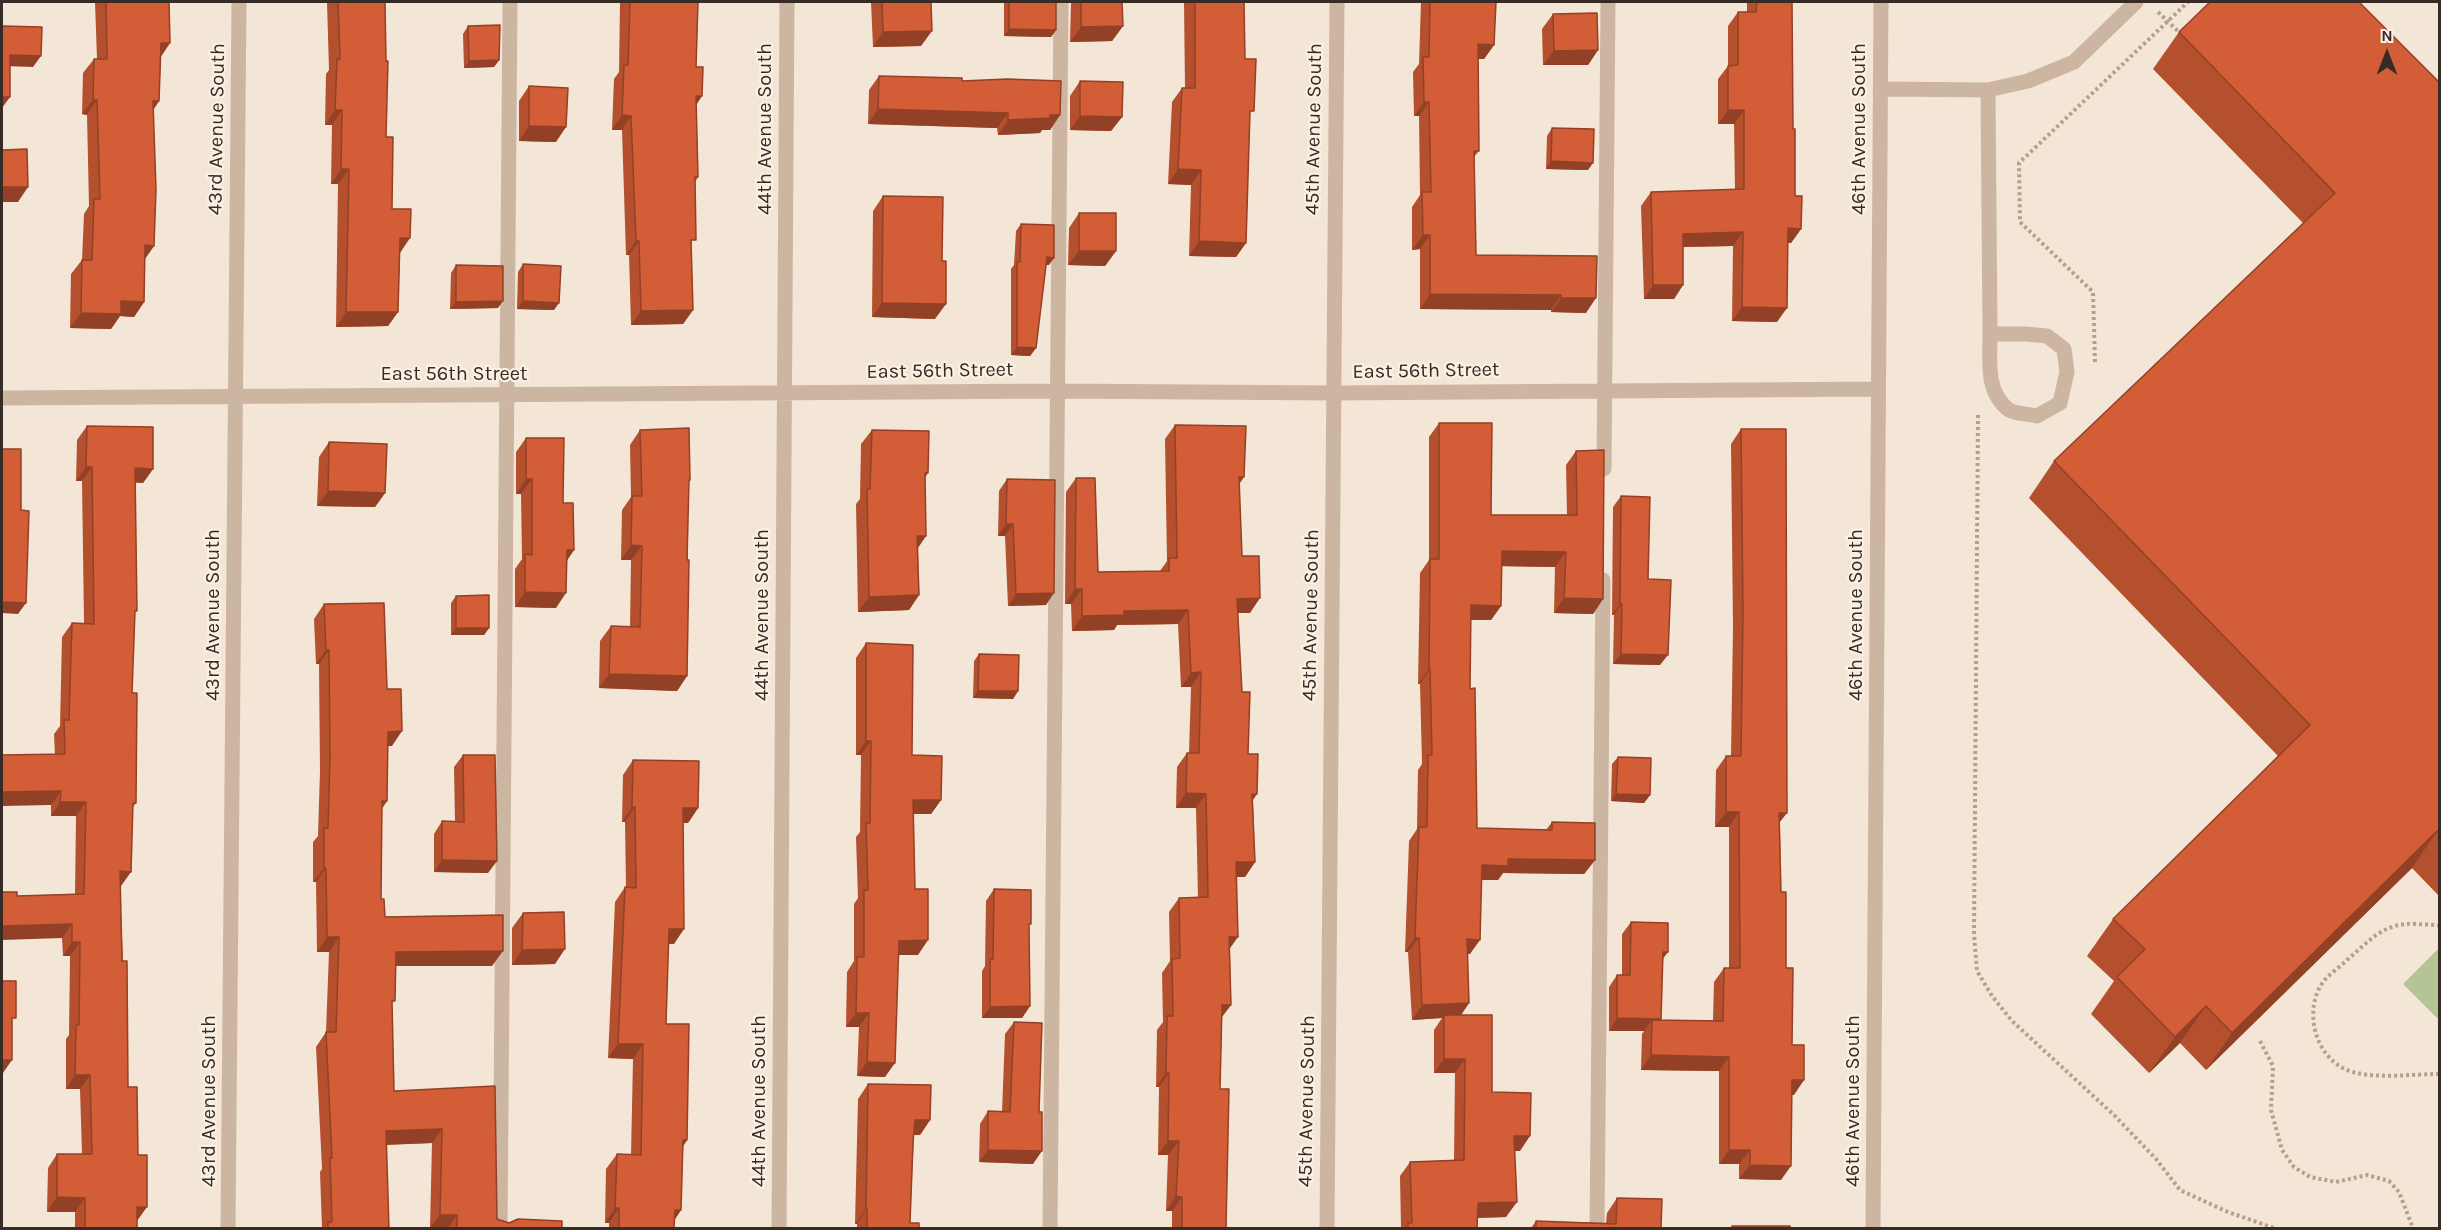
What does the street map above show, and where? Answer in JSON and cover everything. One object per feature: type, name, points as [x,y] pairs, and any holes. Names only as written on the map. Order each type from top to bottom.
[{"type":"street","name":"43rd Avenue South","points":[[228,1228],[239,2]]},
{"type":"street","points":[[500,1228],[510,2]]},
{"type":"street","name":"44th Avenue South","points":[[779,1228],[788,2]]},
{"type":"street","points":[[1050,1228],[1061,2]]},
{"type":"street","name":"45th Avenue South","points":[[1327,1228],[1337,2]]},
{"type":"street","points":[[1604,479],[1608,2]]},
{"type":"street","name":"46th Avenue South","points":[[1873,1228],[1881,2]]},
{"type":"street","points":[[1880,89],[1988,90],[2028,81],[2074,62],[2136,2]]},
{"type":"street","points":[[1988,90],[1990,334],[1992,389],[2010,411],[2037,416],[2060,403],[2067,372],[2064,349],[2048,336],[1990,334]]},
{"type":"street","name":"East 56th Street","points":[[2,398],[1057,391],[1333,393],[1878,389]]},
{"type":"street","points":[[1597,1228],[1603,562]]},
{"type":"path","points":[[2095,372],[2093,292],[2019,222],[2019,163],[2188,2]]},
{"type":"path","points":[[2154,8],[2185,38]]},
{"type":"path","points":[[1984,417],[1978,411],[1974,935],[1977,971],[1992,996],[2012,1021],[2114,1115],[2156,1160],[2180,1190],[2228,1212],[2274,1228]]},
{"type":"path","points":[[2439,926],[2403,923],[2383,929],[2324,981],[2317,995],[2313,1018],[2317,1039],[2331,1061],[2350,1071],[2365,1074],[2439,1074]]},
{"type":"path","points":[[2260,1041],[2273,1066],[2271,1110],[2282,1150],[2294,1167],[2310,1177],[2336,1182],[2367,1175],[2389,1181],[2399,1192],[2413,1228]]},
{"type":"green space","points":[[2439,948],[2439,1020],[2403,984]]},
{"type":"building","points":[[106,2],[169,2],[170,43],[161,43],[159,101],[153,101],[156,190],[154,246],[145,245],[144,302],[121,301],[121,314],[81,313],[82,260],[92,260],[94,199],[100,199],[97,100],[93,100],[94,59],[107,59]]},
{"type":"building","points":[[338,2],[385,2],[386,61],[388,61],[386,137],[393,137],[392,209],[411,209],[410,238],[400,238],[398,312],[346,312],[349,169],[341,169],[342,110],[335,110],[337,59],[340,59]]},
{"type":"building","points":[[630,2],[698,2],[696,67],[703,67],[702,96],[696,96],[698,177],[695,177],[696,240],[691,240],[693,310],[641,311],[631,116],[622,115],[624,65],[628,65]]},
{"type":"building","points":[[882,2],[931,2],[932,31],[883,32]]},
{"type":"building","points":[[1009,2],[1056,2],[1056,30],[1009,29]]},
{"type":"building","points":[[1081,2],[1122,2],[1123,26],[1081,27]]},
{"type":"building","points":[[1195,2],[1244,2],[1245,59],[1256,59],[1254,111],[1250,111],[1246,243],[1199,241],[1201,170],[1178,169],[1182,88],[1195,88]]},
{"type":"building","points":[[1430,2],[1496,2],[1494,45],[1478,44],[1479,151],[1474,151],[1476,255],[1597,256],[1596,298],[1561,298],[1561,295],[1430,294],[1430,235],[1423,235],[1422,192],[1431,192],[1429,102],[1424,102],[1423,57],[1429,57]]},
{"type":"building","points":[[1757,2],[1792,2],[1795,196],[1802,196],[1801,229],[1788,228],[1787,308],[1742,307],[1743,232],[1683,234],[1683,285],[1653,285],[1651,192],[1744,189],[1744,110],[1728,110],[1728,66],[1738,65],[1738,12],[1756,12]]},
{"type":"building","points":[[2210,2],[2359,2],[2439,82],[2439,833],[2437,831],[2232,1033],[2206,1006],[2175,1037],[2117,977],[2145,949],[2113,919],[2310,725],[2054,461],[2335,193],[2179,32]]},
{"type":"building","points":[[1597,13],[1598,50],[1554,51],[1553,14]]},
{"type":"building","points":[[500,25],[499,60],[469,61],[468,26]]},
{"type":"building","points":[[2,26],[42,27],[41,56],[10,55],[10,97],[2,97]]},
{"type":"building","points":[[879,76],[962,78],[962,81],[1007,79],[1061,81],[1060,115],[1050,115],[1050,118],[1008,120],[1008,113],[878,109]]},
{"type":"building","points":[[1080,81],[1123,82],[1122,117],[1080,116]]},
{"type":"building","points":[[529,86],[568,88],[566,127],[529,126]]},
{"type":"building","points":[[1552,128],[1594,129],[1593,163],[1551,161]]},
{"type":"building","points":[[27,149],[28,187],[2,187],[2,150]]},
{"type":"building","points":[[883,196],[943,197],[942,261],[946,261],[946,304],[882,303]]},
{"type":"building","points":[[1079,213],[1116,213],[1116,251],[1079,251]]},
{"type":"building","points":[[1021,224],[1054,225],[1054,258],[1047,257],[1036,348],[1017,347],[1017,262],[1020,262]]},
{"type":"building","points":[[523,264],[561,266],[559,303],[523,301]]},
{"type":"building","points":[[456,265],[503,266],[503,301],[456,302]]},
{"type":"building","points":[[1439,423],[1492,423],[1491,515],[1577,515],[1576,451],[1604,450],[1603,599],[1564,598],[1566,552],[1502,551],[1501,606],[1471,605],[1470,689],[1475,688],[1477,828],[1552,830],[1552,822],[1595,823],[1595,860],[1508,859],[1508,866],[1482,865],[1480,940],[1467,939],[1469,1003],[1422,1005],[1419,938],[1415,938],[1419,827],[1427,827],[1428,755],[1432,755],[1429,669],[1430,559],[1439,559]]},
{"type":"building","points":[[1175,425],[1246,426],[1244,477],[1239,477],[1242,556],[1259,556],[1260,598],[1237,599],[1242,692],[1250,692],[1248,754],[1258,754],[1257,794],[1252,794],[1255,862],[1236,862],[1238,937],[1229,937],[1231,1005],[1222,1005],[1220,1089],[1229,1089],[1226,1228],[1182,1228],[1182,1197],[1176,1196],[1179,1141],[1168,1141],[1167,1016],[1173,1016],[1172,959],[1180,958],[1179,898],[1208,897],[1206,794],[1186,793],[1187,753],[1199,753],[1201,672],[1191,673],[1188,610],[1124,611],[1124,615],[1082,616],[1082,589],[1075,589],[1076,478],[1095,478],[1098,572],[1169,571],[1169,558],[1177,558]]},
{"type":"building","points":[[87,426],[153,427],[153,469],[135,468],[137,611],[135,611],[132,693],[137,693],[136,803],[133,803],[131,872],[120,871],[122,961],[127,961],[128,1087],[137,1087],[138,1155],[147,1155],[147,1207],[137,1207],[137,1228],[85,1228],[85,1198],[57,1197],[57,1154],[92,1154],[90,1075],[75,1075],[76,1025],[79,1025],[80,942],[72,942],[72,924],[2,926],[2,892],[17,892],[17,896],[84,894],[86,802],[60,802],[61,791],[2,792],[2,755],[65,754],[64,720],[69,720],[72,623],[94,624],[92,467],[86,467]]},
{"type":"building","points":[[689,428],[687,676],[609,674],[611,626],[640,627],[642,546],[631,545],[632,496],[642,496],[640,430]]},
{"type":"building","points":[[1741,429],[1786,429],[1787,813],[1779,813],[1781,892],[1786,892],[1786,968],[1793,968],[1792,1045],[1804,1045],[1804,1080],[1792,1080],[1791,1166],[1750,1165],[1750,1150],[1729,1150],[1729,1057],[1651,1055],[1652,1020],[1723,1021],[1724,968],[1740,968],[1739,812],[1726,812],[1726,756],[1741,756],[1743,612]]},
{"type":"building","points":[[872,430],[929,431],[928,473],[925,473],[926,536],[917,536],[919,595],[869,597],[867,489],[870,489]]},
{"type":"building","points":[[526,438],[564,438],[563,503],[573,503],[574,550],[567,550],[566,593],[525,592],[525,554],[532,555],[532,479],[526,479]]},
{"type":"building","points":[[329,442],[387,444],[385,493],[328,491]]},
{"type":"building","points":[[2,449],[21,449],[21,510],[29,511],[26,603],[2,602]]},
{"type":"building","points":[[1007,479],[1055,480],[1054,593],[1016,594],[1013,524],[1006,524]]},
{"type":"building","points":[[1621,496],[1650,497],[1648,579],[1671,580],[1668,655],[1621,654]]},
{"type":"building","points":[[489,595],[489,628],[456,628],[456,596]]},
{"type":"building","points":[[384,603],[387,689],[401,689],[402,731],[388,732],[387,801],[382,801],[381,899],[384,899],[385,917],[503,915],[503,951],[396,952],[395,1001],[392,1001],[394,1091],[495,1086],[497,1219],[509,1223],[518,1219],[562,1221],[562,1228],[457,1228],[457,1215],[440,1215],[442,1129],[386,1131],[389,1228],[328,1228],[328,1222],[332,1222],[330,1158],[332,1158],[326,1032],[336,1032],[339,937],[327,937],[324,828],[328,828],[330,756],[329,650],[326,650],[324,604]]},
{"type":"building","points":[[866,643],[913,645],[912,755],[942,756],[941,800],[913,800],[915,889],[928,889],[928,940],[899,941],[895,1063],[867,1062],[869,1013],[856,1013],[857,957],[864,957],[864,890],[868,890],[866,823],[870,823],[871,741],[866,741]]},
{"type":"building","points":[[979,654],[1019,655],[1018,691],[978,691]]},
{"type":"building","points":[[463,755],[495,755],[497,861],[442,860],[442,821],[464,822]]},
{"type":"building","points":[[1618,757],[1651,758],[1650,795],[1616,794]]},
{"type":"building","points":[[633,760],[699,761],[698,808],[683,808],[684,929],[669,929],[666,1024],[689,1024],[687,1140],[683,1140],[681,1210],[675,1210],[674,1228],[619,1228],[619,1208],[615,1208],[617,1154],[641,1155],[643,1044],[618,1044],[625,887],[636,888],[635,807],[632,807]]},
{"type":"building","points":[[994,889],[1031,890],[1030,1006],[990,1007]]},
{"type":"building","points":[[564,912],[565,949],[522,950],[523,913]]},
{"type":"building","points":[[1631,922],[1668,923],[1668,952],[1663,952],[1661,1019],[1617,1018],[1617,975],[1630,975]]},
{"type":"building","points":[[2,981],[16,981],[16,1018],[12,1018],[12,1060],[2,1060]]},
{"type":"building","points":[[1444,1015],[1492,1015],[1492,1092],[1531,1093],[1530,1136],[1514,1136],[1517,1202],[1478,1203],[1477,1228],[1408,1228],[1408,1223],[1412,1223],[1410,1162],[1464,1160],[1465,1059],[1444,1059]]},
{"type":"building","points":[[1014,1022],[1042,1023],[1039,1112],[1042,1112],[1042,1151],[988,1150],[988,1111],[1010,1112]]},
{"type":"building","points":[[868,1084],[931,1085],[930,1120],[915,1120],[913,1142],[910,1223],[919,1223],[919,1228],[867,1228]]},
{"type":"building","points":[[1617,1198],[1662,1199],[1661,1228],[1536,1228],[1536,1221],[1616,1224]]},
{"type":"building","points":[[1732,1226],[1790,1226],[1790,1228],[1732,1228]]}]
